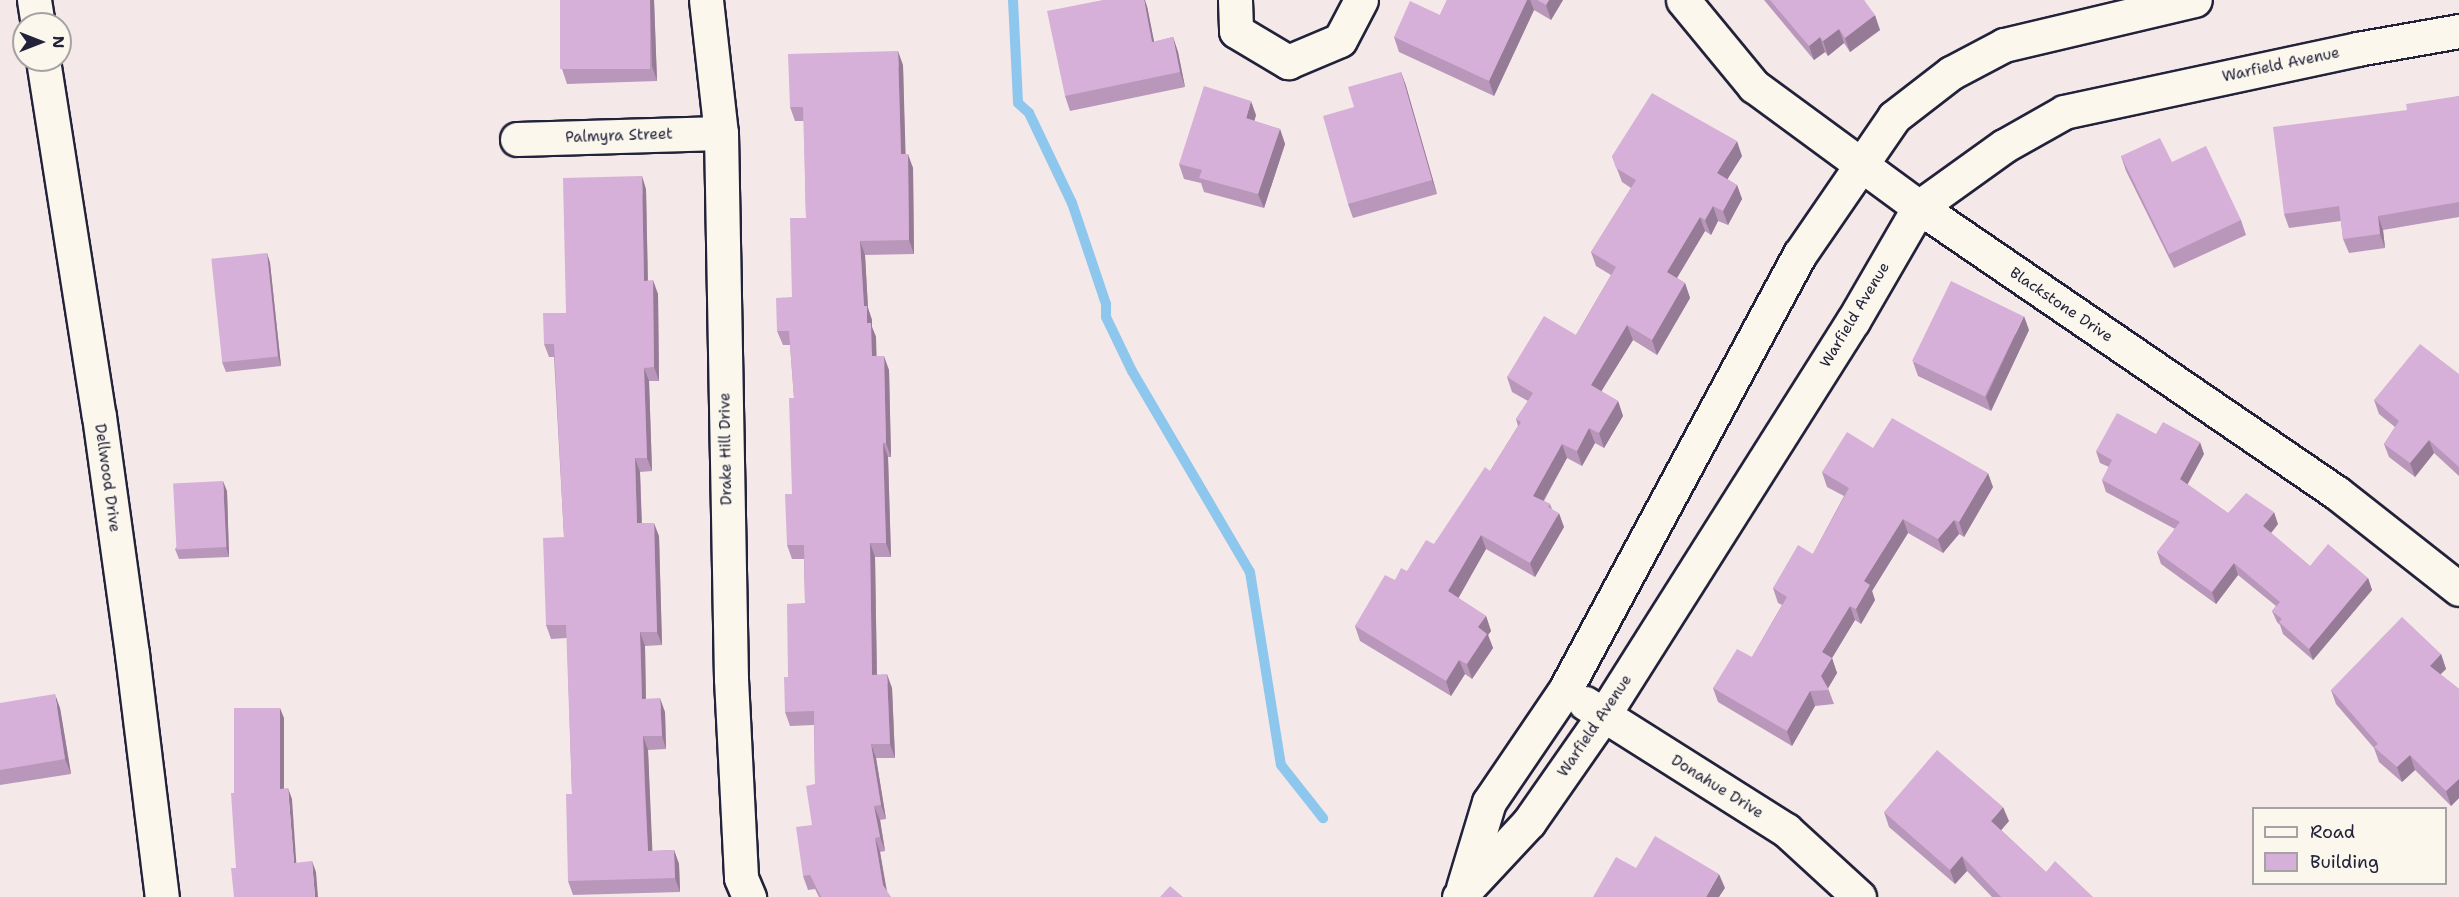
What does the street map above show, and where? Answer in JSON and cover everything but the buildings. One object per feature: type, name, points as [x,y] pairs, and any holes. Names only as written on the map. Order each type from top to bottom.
[{"type":"street","name":"Drake Hill Drive","points":[[706,0],[721,133],[731,679],[741,878],[749,897]]},
{"type":"street","points":[[1235,0],[1236,31],[1288,62],[1340,40],[1361,0]]},
{"type":"street","name":"Blackstone Drive","points":[[1683,0],[1754,86],[1919,207],[2337,493],[2459,589]]},
{"type":"street","name":"Warfield Avenue","points":[[1460,896],[1489,802],[1565,690],[1800,254],[1894,117],[1951,73],[2004,45],[2195,0]]},
{"type":"street","name":"Warfield Avenue","points":[[1460,896],[1529,822],[1603,716],[1853,321],[1919,207],[2004,146],[2064,112],[2357,49],[2459,31]]},
{"type":"street","name":"Dellwood Drive","points":[[45,72],[99,416],[132,654],[162,897]]},
{"type":"street","name":"Palmyra Street","points":[[517,139],[721,133]]},
{"type":"street","name":"Donahue Drive","points":[[1565,690],[1786,830],[1859,897]]},
{"type":"waterway","points":[[1013,0],[1018,103],[1029,113],[1072,203],[1106,304],[1106,317],[1132,371],[1250,572],[1281,765],[1323,818]]}]
